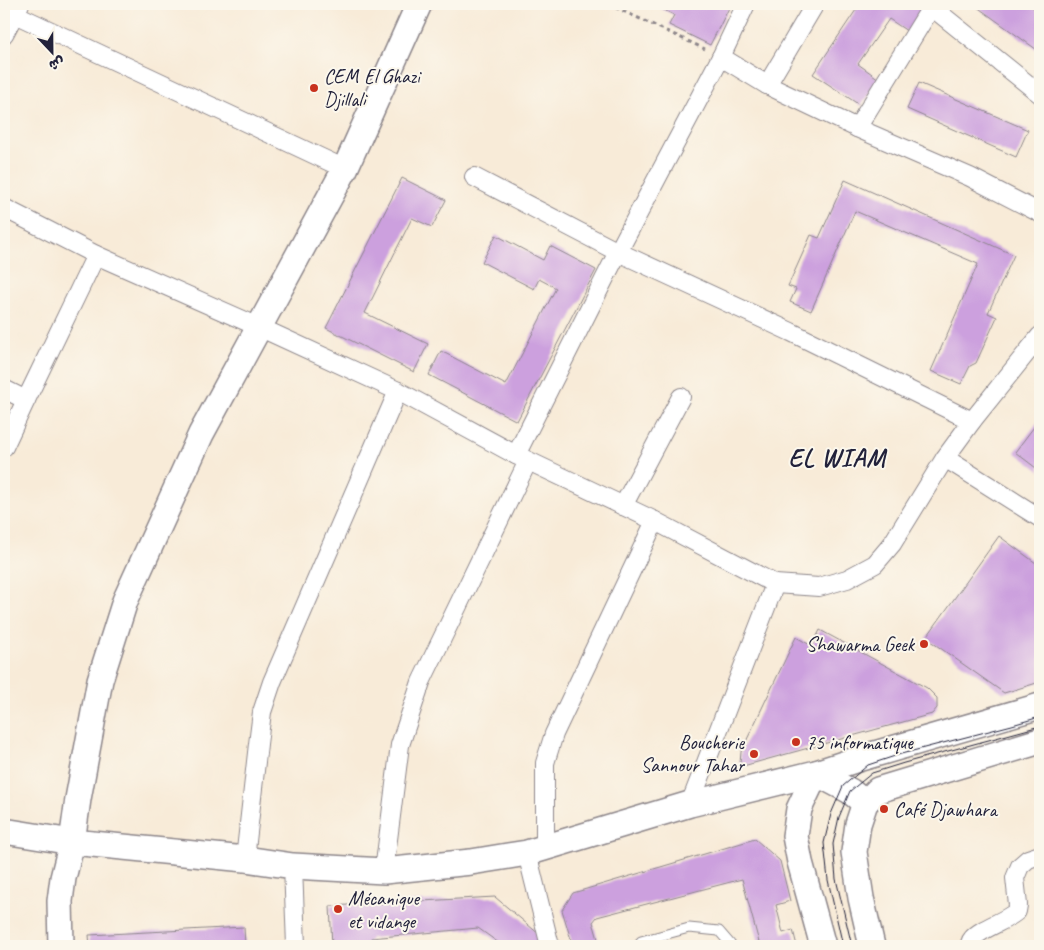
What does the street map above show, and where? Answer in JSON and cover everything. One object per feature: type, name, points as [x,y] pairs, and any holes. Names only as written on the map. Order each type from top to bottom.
[{"type":"main road","points":[[61,946],[60,901],[63,878],[72,842],[100,680],[125,601],[201,434],[345,169],[419,4]]},
{"type":"main road","points":[[4,831],[72,842],[245,859],[293,866],[384,871],[471,862],[536,851],[690,804],[816,773],[1040,706]]},
{"type":"main road","points":[[872,946],[861,898],[854,852],[858,824],[864,803],[878,790],[1040,742]]},
{"type":"main road","points":[[816,773],[850,791],[864,803]]},
{"type":"main road","points":[[816,773],[799,809],[794,836],[823,946]]},
{"type":"street","points":[[384,871],[400,745],[421,682],[618,252],[721,56],[746,4]]},
{"type":"street","points":[[767,85],[815,4]]},
{"type":"street","points":[[856,128],[930,5],[1040,94]]},
{"type":"street","points":[[4,34],[13,9],[345,169]]},
{"type":"street","points":[[721,56],[767,85],[856,128],[970,177],[1040,213]]},
{"type":"street","points":[[474,177],[618,252],[790,332],[972,421]]},
{"type":"street","points":[[4,208],[96,255],[398,390],[522,458],[655,521],[775,584],[819,587],[847,579],[875,564],[892,544],[945,458],[1040,336]]},
{"type":"street","points":[[4,447],[96,255]]},
{"type":"street","points":[[4,389],[26,400]]},
{"type":"street","points":[[245,859],[262,712],[272,682],[398,390]]},
{"type":"street","points":[[623,506],[681,397]]},
{"type":"street","points":[[945,458],[1040,518]]},
{"type":"street","points":[[550,946],[536,851],[545,763],[554,734],[655,521]]},
{"type":"street","points":[[690,804],[775,584]]},
{"type":"street","points":[[969,946],[971,940],[981,932],[1010,917],[1017,911],[1015,878],[1017,872],[1020,866],[1028,859],[1040,855]]},
{"type":"street","points":[[293,866],[296,946]]},
{"type":"lane","points":[[640,941],[689,928],[719,931],[732,946]]},
{"type":"path","points":[[608,4],[721,56]]},
{"type":"building","points":[[652,4],[689,4],[694,6],[695,4],[731,4],[710,45],[669,25],[674,15]]},
{"type":"building","points":[[860,4],[919,4],[926,9],[910,33],[889,19],[858,64],[879,79],[861,106],[813,74]]},
{"type":"building","points":[[973,4],[1028,4],[1040,13],[1040,52]]},
{"type":"building","points":[[919,83],[1028,130],[1016,157],[907,109]]},
{"type":"building","points":[[402,178],[446,200],[432,227],[412,218],[365,313],[428,344],[414,372],[326,328]]},
{"type":"building","points":[[845,180],[1014,255],[988,313],[997,317],[976,363],[970,366],[961,384],[931,371],[978,264],[855,211],[811,311],[790,302],[796,289],[788,286],[811,235],[819,238]]},
{"type":"building","points":[[496,235],[543,260],[550,246],[596,270],[517,421],[429,375],[441,351],[506,385],[556,288],[539,279],[534,289],[482,262]]},
{"type":"building","points":[[1040,419],[1040,471],[1015,452]]},
{"type":"building","points":[[999,536],[1040,566],[1040,682],[1004,693],[926,638]]},
{"type":"building","points":[[820,630],[927,688],[937,698],[937,708],[932,714],[743,766],[740,763],[741,752],[796,637],[812,646]]},
{"type":"building","points":[[755,839],[780,861],[790,901],[776,905],[783,933],[793,930],[797,946],[760,946],[742,879],[597,917],[593,922],[600,946],[573,946],[562,910],[573,893]]},
{"type":"building","points":[[495,897],[540,935],[542,946],[503,946],[478,928],[371,938],[365,946],[332,946],[330,906]]},
{"type":"building","points":[[244,927],[245,946],[90,946],[89,935]]},
{"type":"tram line","points":[[843,946],[828,880],[824,843],[831,814],[843,786],[868,765],[901,754],[1040,717]]},
{"type":"tram line","points":[[852,946],[836,879],[833,844],[839,817],[850,791],[872,773],[1040,726]]},
{"type":"place","name":"CEM El Ghazi Djillali","points":[[314,88]]},
{"type":"place","name":"Shawarma Geek","points":[[924,644]]},
{"type":"place","name":"75 informatique","points":[[796,742]]},
{"type":"place","name":"Boucherie Sannour Tahar","points":[[754,754]]},
{"type":"place","name":"Café Djawhara","points":[[884,809]]},
{"type":"place","name":"Mécanique et vidange","points":[[338,909]]},
{"type":"district","name":"EL WIAM","points":[[837,458]]}]
